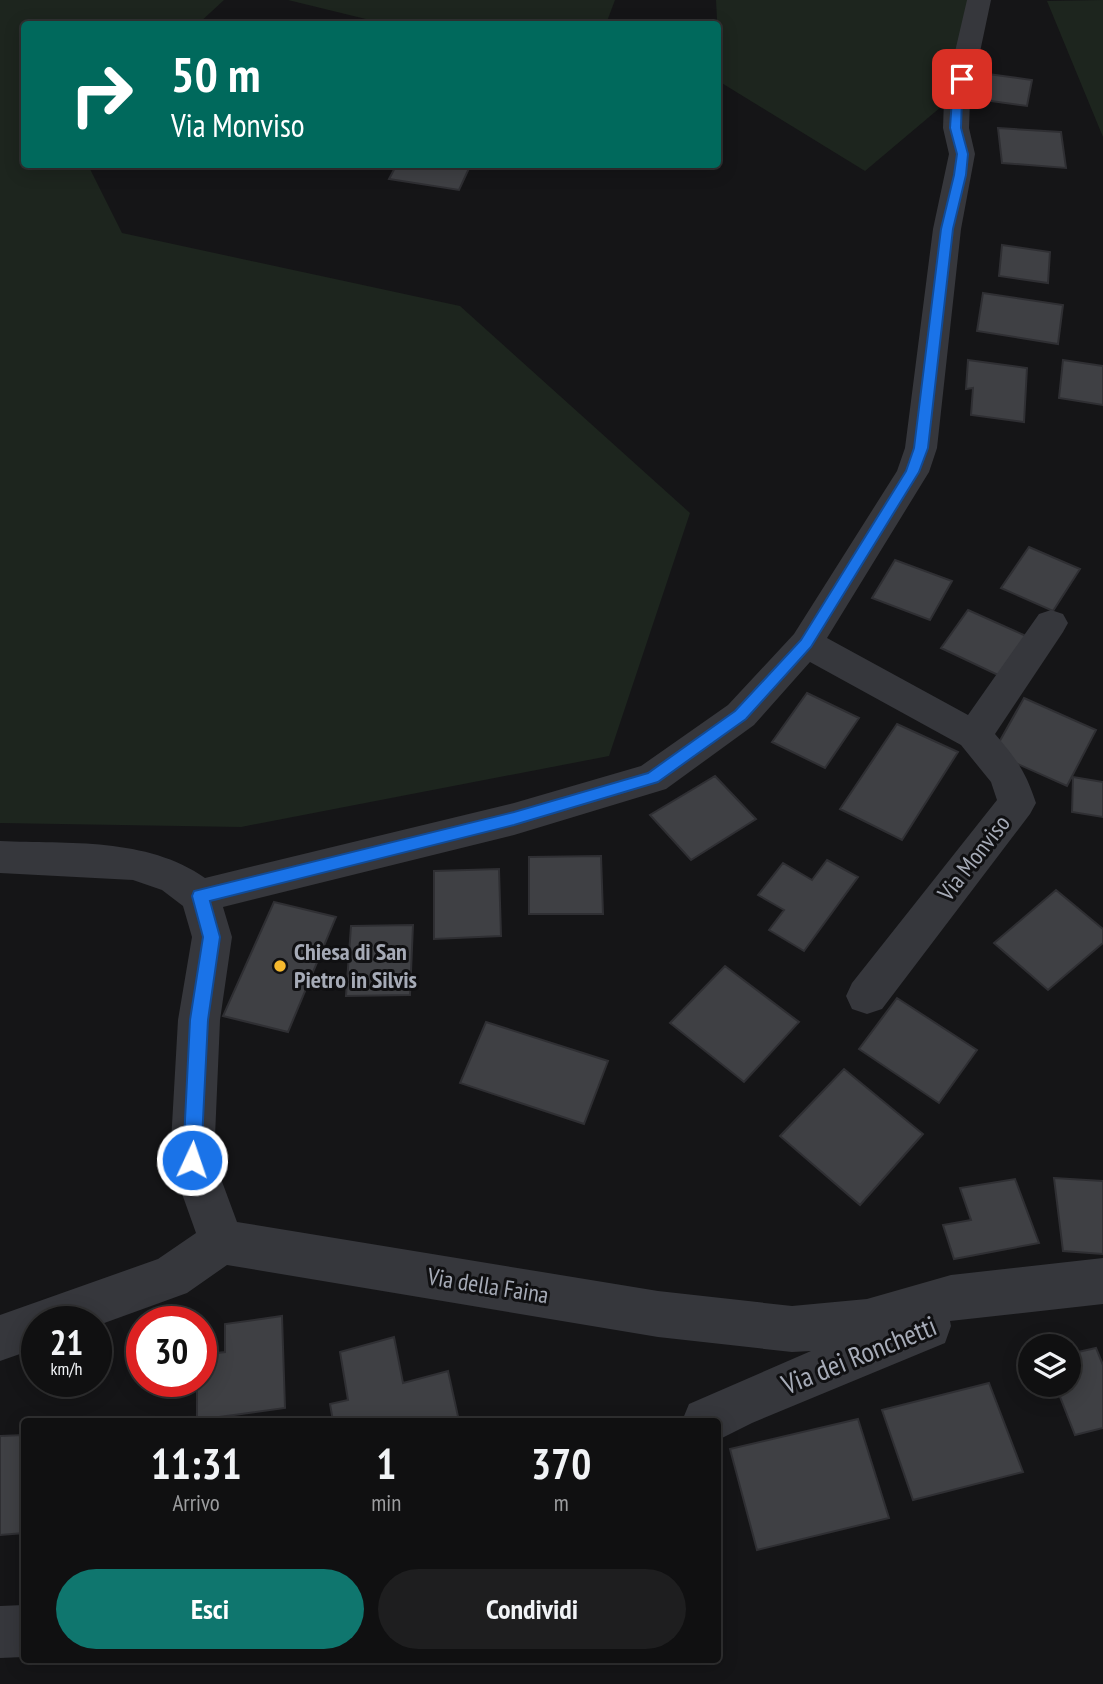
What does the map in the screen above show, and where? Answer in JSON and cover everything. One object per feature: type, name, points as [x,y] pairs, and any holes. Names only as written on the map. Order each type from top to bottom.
[{"type":"street","points":[[200,896],[514,819],[653,778],[741,715],[806,643],[913,472],[921,448],[947,229],[962,154],[956,128],[957,99],[979,0]]},
{"type":"street","points":[[974,735],[1051,623]]},
{"type":"street","name":"Via Monviso","points":[[806,643],[974,735],[1008,775],[1017,803],[867,996]]},
{"type":"street","points":[[0,857],[133,864],[175,878],[200,896],[212,937],[199,1020],[192,1160],[222,1242],[171,1277],[89,1306]]},
{"type":"street","name":"Via della Faina","points":[[222,1242],[658,1314],[792,1329],[867,1322],[951,1298],[1103,1281]]},
{"type":"street","name":"Via dei Ronchetti","points":[[712,1418],[1014,1291]]},
{"type":"street","points":[[0,1338],[21,1331]]},
{"type":"street","points":[[0,1632],[21,1631]]},
{"type":"shaded area","points":[[0,0],[224,0],[201,21],[21,21],[21,168],[90,168],[122,233],[460,306],[690,513],[609,756],[241,827],[0,823]]},
{"type":"shaded area","points":[[288,0],[615,0],[607,21],[374,21]]},
{"type":"shaded area","points":[[716,0],[975,0],[967,85],[865,171],[721,83],[721,21],[717,21]]},
{"type":"shaded area","points":[[1103,0],[1103,137],[1047,1]]},
{"type":"building","points":[[988,74],[1032,80],[1027,106],[983,100]]},
{"type":"building","points":[[998,128],[1061,132],[1066,168],[1002,163]]},
{"type":"building","points":[[395,168],[469,168],[459,190],[389,179]]},
{"type":"building","points":[[1002,245],[1050,252],[1048,283],[999,276]]},
{"type":"building","points":[[983,293],[1063,305],[1058,344],[977,331]]},
{"type":"building","points":[[968,360],[1027,368],[1024,422],[971,415],[973,388],[966,389]]},
{"type":"building","points":[[1063,360],[1103,366],[1103,405],[1059,398]]},
{"type":"building","points":[[1029,547],[1080,569],[1053,611],[1001,588]]},
{"type":"building","points":[[895,560],[952,581],[930,620],[872,598]]},
{"type":"building","points":[[968,610],[1026,636],[1000,676],[941,648]]},
{"type":"building","points":[[807,693],[859,718],[825,768],[772,742]]},
{"type":"building","points":[[1024,698],[1096,730],[1067,786],[993,753]]},
{"type":"building","points":[[897,724],[958,752],[902,840],[840,809]]},
{"type":"building","points":[[715,776],[756,819],[691,860],[650,815]]},
{"type":"building","points":[[1073,777],[1103,782],[1103,817],[1072,812]]},
{"type":"building","points":[[601,856],[603,914],[529,914],[529,857]]},
{"type":"building","points":[[827,860],[858,877],[804,951],[769,930],[784,910],[758,895],[783,863],[812,880]]},
{"type":"building","points":[[499,869],[501,936],[434,939],[434,871]]},
{"type":"building","points":[[1056,890],[1103,929],[1103,943],[1048,990],[994,943]]},
{"type":"building","name":"Chiesa di San Pietro in Silvis","points":[[274,902],[336,917],[288,1032],[223,1016]]},
{"type":"building","points":[[413,925],[410,995],[346,996],[351,926]]},
{"type":"building","points":[[725,966],[799,1022],[744,1082],[670,1023]]},
{"type":"building","points":[[897,998],[977,1050],[939,1103],[859,1049]]},
{"type":"building","points":[[486,1022],[608,1061],[584,1124],[460,1083]]},
{"type":"building","points":[[844,1069],[923,1134],[860,1205],[780,1136]]},
{"type":"building","points":[[1054,1178],[1103,1181],[1103,1254],[1063,1251]]},
{"type":"building","points":[[1015,1179],[1039,1243],[954,1259],[943,1225],[971,1220],[960,1188]]},
{"type":"building","points":[[282,1316],[285,1408],[197,1418],[197,1397],[217,1397],[217,1353],[225,1352],[225,1324]]},
{"type":"building","points":[[394,1337],[403,1383],[448,1371],[458,1418],[332,1418],[330,1404],[348,1400],[340,1352]]},
{"type":"building","points":[[1096,1348],[1103,1365],[1103,1428],[1075,1435],[1060,1397],[1081,1397],[1081,1351]]},
{"type":"building","points":[[989,1383],[1023,1472],[913,1500],[882,1410]]},
{"type":"building","points":[[858,1419],[889,1518],[757,1550],[730,1449]]},
{"type":"building","points":[[21,1435],[21,1533],[0,1535],[0,1436]]},
{"type":"place","name":"Chiesa di San Pietro in Silvis","points":[[280,966]]},
{"type":"route","points":[[192,1160],[199,1020],[212,937],[200,896],[514,819],[653,778],[741,715],[806,643],[913,472],[921,448],[947,229],[960,175],[962,154],[956,128],[957,99],[962,79]]}]
